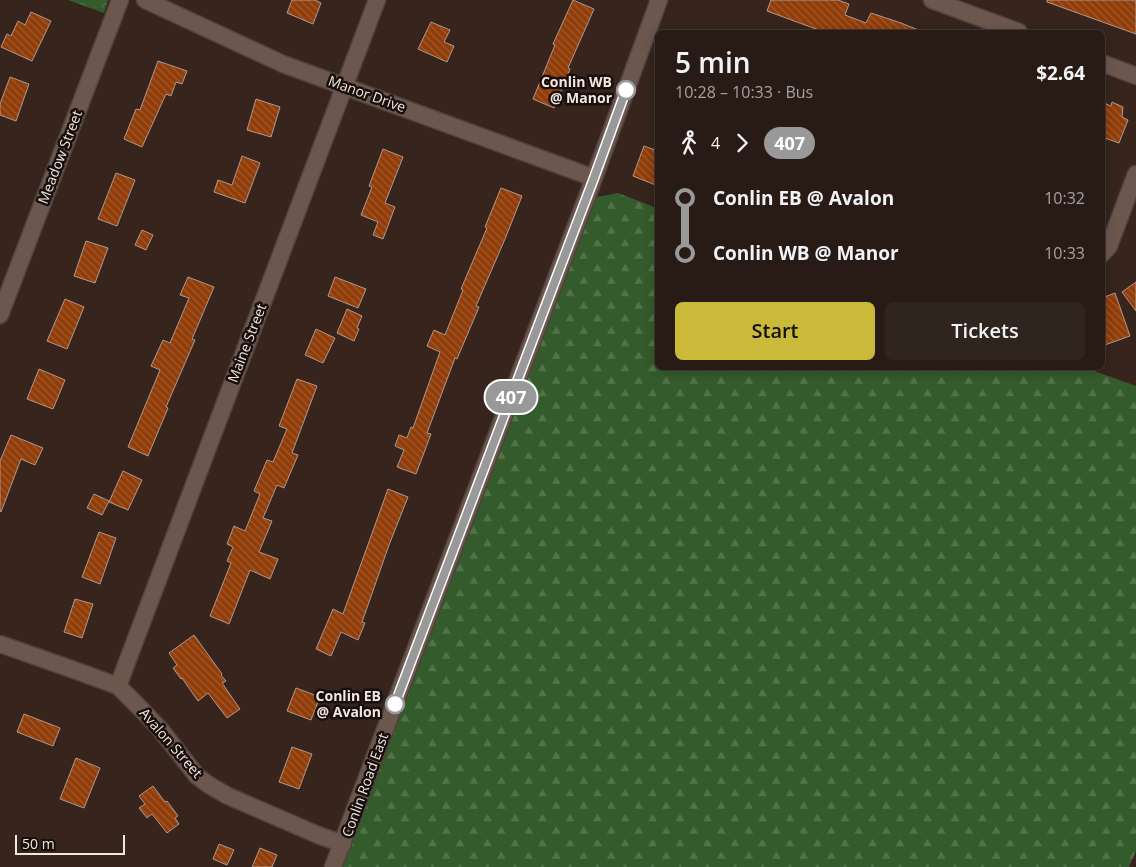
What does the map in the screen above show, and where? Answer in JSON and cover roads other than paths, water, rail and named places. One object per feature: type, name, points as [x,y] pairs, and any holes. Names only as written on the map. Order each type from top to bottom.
[{"type":"street","name":"Meadow Street","points":[[0,315],[120,0]]},
{"type":"street","name":"Manor Drive","points":[[145,0],[283,64],[594,178]]},
{"type":"street","name":"Maine Street","points":[[118,686],[377,0]]},
{"type":"street","name":"Conlin Road East","points":[[333,867],[594,178],[659,0]]},
{"type":"street","points":[[932,0],[1014,30]]},
{"type":"street","points":[[1105,64],[1136,76]]},
{"type":"street","points":[[1105,251],[1109,246],[1136,174]]},
{"type":"street","name":"Avalon Street","points":[[0,644],[118,686],[153,722],[197,776],[209,785],[228,796],[343,844]]},
{"type":"place","name":"Conlin WB @ Manor","points":[[626,90]]},
{"type":"place","name":"Conlin EB @ Avalon","points":[[395,704]]}]
